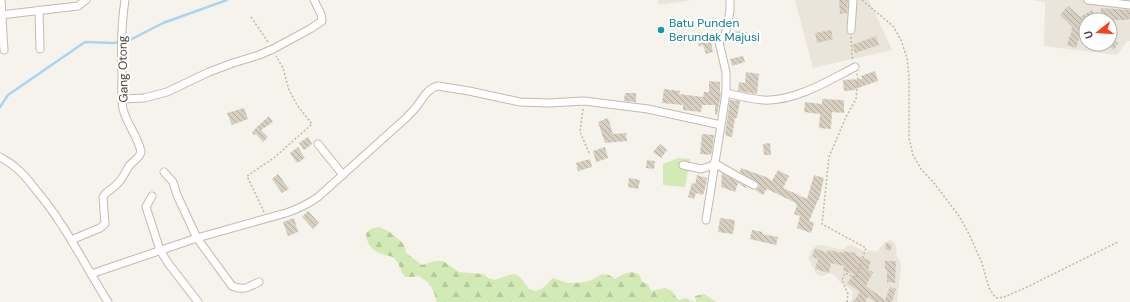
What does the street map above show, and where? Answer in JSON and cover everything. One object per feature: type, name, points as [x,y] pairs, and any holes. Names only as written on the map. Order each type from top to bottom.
[{"type":"street","points":[[1,0],[4,50]]},
{"type":"street","points":[[1,15],[78,6],[86,0]]},
{"type":"street","name":"Gang Otong","points":[[71,240],[103,227],[105,220],[103,197],[121,181],[130,165],[140,156],[141,152],[138,141],[126,118],[122,99],[121,48],[122,20],[125,0]]},
{"type":"street","points":[[122,99],[149,97],[167,92],[209,72],[273,49],[322,21],[321,14],[314,0]]},
{"type":"street","points":[[706,220],[726,93],[726,72],[718,38],[725,36],[730,11],[730,0]]},
{"type":"street","points":[[852,0],[852,30]]},
{"type":"street","points":[[1088,0],[1130,5]]},
{"type":"street","points":[[39,10],[40,49]]},
{"type":"street","points":[[726,93],[763,100],[777,99],[795,95],[814,88],[855,67]]},
{"type":"street","points":[[91,274],[197,238],[298,209],[318,197],[406,118],[428,92],[434,87],[438,86],[520,102],[549,104],[584,101],[648,109],[721,125]]},
{"type":"street","points":[[318,144],[343,175]]},
{"type":"street","points":[[0,157],[16,167],[29,180],[54,213],[108,302]]},
{"type":"street","points":[[683,165],[701,170],[714,164]]},
{"type":"street","points":[[714,164],[754,185]]},
{"type":"street","points":[[164,172],[173,182],[177,195],[197,238],[232,286],[239,289],[247,288],[259,282]]},
{"type":"street","points":[[152,196],[146,207],[160,250],[168,263],[198,302]]},
{"type":"path","points":[[862,0],[893,26],[902,40],[907,58],[909,77],[909,138],[913,155],[921,169],[934,183],[959,216],[969,234],[982,264],[989,288],[995,297],[1004,297],[1027,287],[1118,242]]},
{"type":"path","points":[[251,17],[273,49],[283,68],[289,90],[297,105],[312,124],[275,157],[247,176],[267,219]]},
{"type":"path","points":[[846,302],[848,294],[842,280],[845,273],[856,278],[866,248],[822,224],[829,157],[846,117],[856,99],[858,79],[852,56],[852,30]]},
{"type":"path","points":[[584,101],[580,132],[590,155]]},
{"type":"shaded area","points":[[658,0],[692,0],[659,5]]},
{"type":"shaded area","points":[[795,0],[869,0],[892,50],[813,68]]},
{"type":"shaded area","points":[[1032,0],[1130,0],[1130,41],[1127,41],[1117,55],[1093,52],[1118,52],[1118,12],[1078,12],[1078,50],[1044,46],[1045,2]]},
{"type":"shaded area","points":[[890,240],[894,242],[896,246],[896,255],[901,263],[897,302],[851,302],[853,292],[847,286],[840,282],[835,275],[829,273],[820,276],[815,273],[815,269],[812,267],[811,262],[808,259],[811,251],[817,245],[844,249],[851,245],[866,252],[870,250],[877,252],[885,242]]},
{"type":"green space","points":[[678,158],[690,159],[685,187],[663,185],[663,164]]},
{"type":"green space","points":[[378,227],[388,231],[402,242],[406,253],[422,265],[435,261],[443,261],[459,272],[483,274],[488,278],[495,280],[515,274],[521,278],[529,289],[536,291],[543,288],[553,278],[567,283],[577,283],[589,281],[602,274],[606,274],[615,279],[631,272],[640,276],[642,282],[648,284],[651,291],[665,288],[672,291],[679,300],[686,298],[694,302],[437,302],[433,289],[426,281],[418,276],[405,277],[398,262],[394,258],[378,253],[370,246],[366,233],[371,229]]},
{"type":"green space","points":[[704,294],[716,302],[696,302],[695,296]]},
{"type":"building","points":[[839,0],[848,0],[847,13],[840,14]]},
{"type":"building","points":[[1068,6],[1078,15],[1078,42],[1076,48],[1067,45],[1072,27],[1060,15]]},
{"type":"building","points":[[1101,8],[1130,10],[1130,19],[1118,20],[1118,12],[1101,12]]},
{"type":"building","points":[[831,30],[833,39],[817,43],[815,33]]},
{"type":"building","points":[[733,31],[750,33],[749,41],[732,39]]},
{"type":"building","points":[[709,34],[713,52],[706,54],[703,45],[699,46],[696,37]]},
{"type":"building","points":[[876,36],[879,45],[855,53],[852,45]]},
{"type":"building","points":[[743,56],[745,62],[732,66],[730,59]]},
{"type":"building","points":[[875,71],[878,81],[855,90],[844,91],[843,80],[862,79],[861,76]]},
{"type":"building","points":[[746,72],[759,74],[757,94],[738,91],[739,82],[745,83]]},
{"type":"building","points":[[709,81],[720,82],[721,93],[717,115],[715,115],[715,105],[702,105],[701,112],[683,110],[683,105],[662,103],[664,89],[680,91],[679,94],[703,97],[704,92],[709,92]]},
{"type":"building","points":[[625,93],[636,93],[636,102],[624,101]]},
{"type":"building","points":[[822,99],[844,100],[844,113],[832,112],[831,129],[819,128],[820,114],[804,112],[805,102],[822,104]]},
{"type":"building","points":[[730,100],[740,101],[732,137],[726,136],[725,134]]},
{"type":"building","points":[[244,108],[248,119],[232,125],[227,113]]},
{"type":"building","points":[[269,116],[273,122],[261,130],[268,137],[263,142],[256,134],[254,135],[252,132]]},
{"type":"building","points":[[608,118],[613,134],[626,133],[627,141],[605,143],[598,122]]},
{"type":"building","points":[[702,134],[714,135],[712,152],[710,155],[700,154]]},
{"type":"building","points":[[308,137],[312,144],[304,150],[299,143]]},
{"type":"building","points":[[770,143],[771,155],[764,155],[763,144]]},
{"type":"building","points":[[660,144],[667,150],[661,158],[653,152]]},
{"type":"building","points":[[298,147],[305,158],[297,163],[290,153]]},
{"type":"building","points":[[605,147],[608,158],[596,162],[593,151]]},
{"type":"building","points":[[590,159],[592,167],[578,171],[576,163]]},
{"type":"building","points":[[647,160],[655,161],[654,169],[646,168]]},
{"type":"building","points":[[741,168],[766,177],[772,181],[778,170],[789,176],[783,188],[807,199],[814,175],[824,178],[819,200],[809,221],[814,223],[811,233],[797,228],[800,216],[794,214],[797,205],[796,203],[767,189],[763,195],[755,190],[759,187],[758,183],[740,172]]},
{"type":"building","points":[[722,173],[747,187],[746,188],[738,183],[735,192],[721,187]]},
{"type":"building","points":[[278,174],[289,189],[282,193],[272,179]]},
{"type":"building","points":[[697,175],[707,178],[703,195],[696,193],[694,199],[688,197],[692,183],[695,184]]},
{"type":"building","points":[[629,178],[640,180],[638,189],[628,187]]},
{"type":"building","points":[[308,211],[319,223],[313,229],[302,217]]},
{"type":"building","points":[[294,218],[298,232],[288,236],[283,222]]},
{"type":"building","points":[[720,218],[735,220],[733,234],[718,232]]},
{"type":"building","points":[[752,230],[763,232],[762,234],[778,237],[776,245],[750,239]]},
{"type":"building","points":[[886,242],[892,245],[890,251],[885,249]]},
{"type":"building","points":[[815,248],[827,253],[828,250],[843,253],[843,251],[856,253],[855,255],[871,261],[868,270],[873,272],[866,286],[885,300],[890,287],[896,289],[892,302],[875,302],[868,297],[865,302],[853,302],[860,292],[847,283],[854,274],[843,271],[844,266],[831,263],[829,273],[815,269],[818,259],[812,257]]},
{"type":"building","points":[[885,261],[896,261],[895,283],[887,282],[887,269],[885,269]]},
{"type":"waterway","points":[[0,107],[8,95],[85,42],[113,43],[128,41],[163,23],[227,0]]},
{"type":"place","name":"Batu Punden Berundak Majusi","points":[[661,30]]}]
